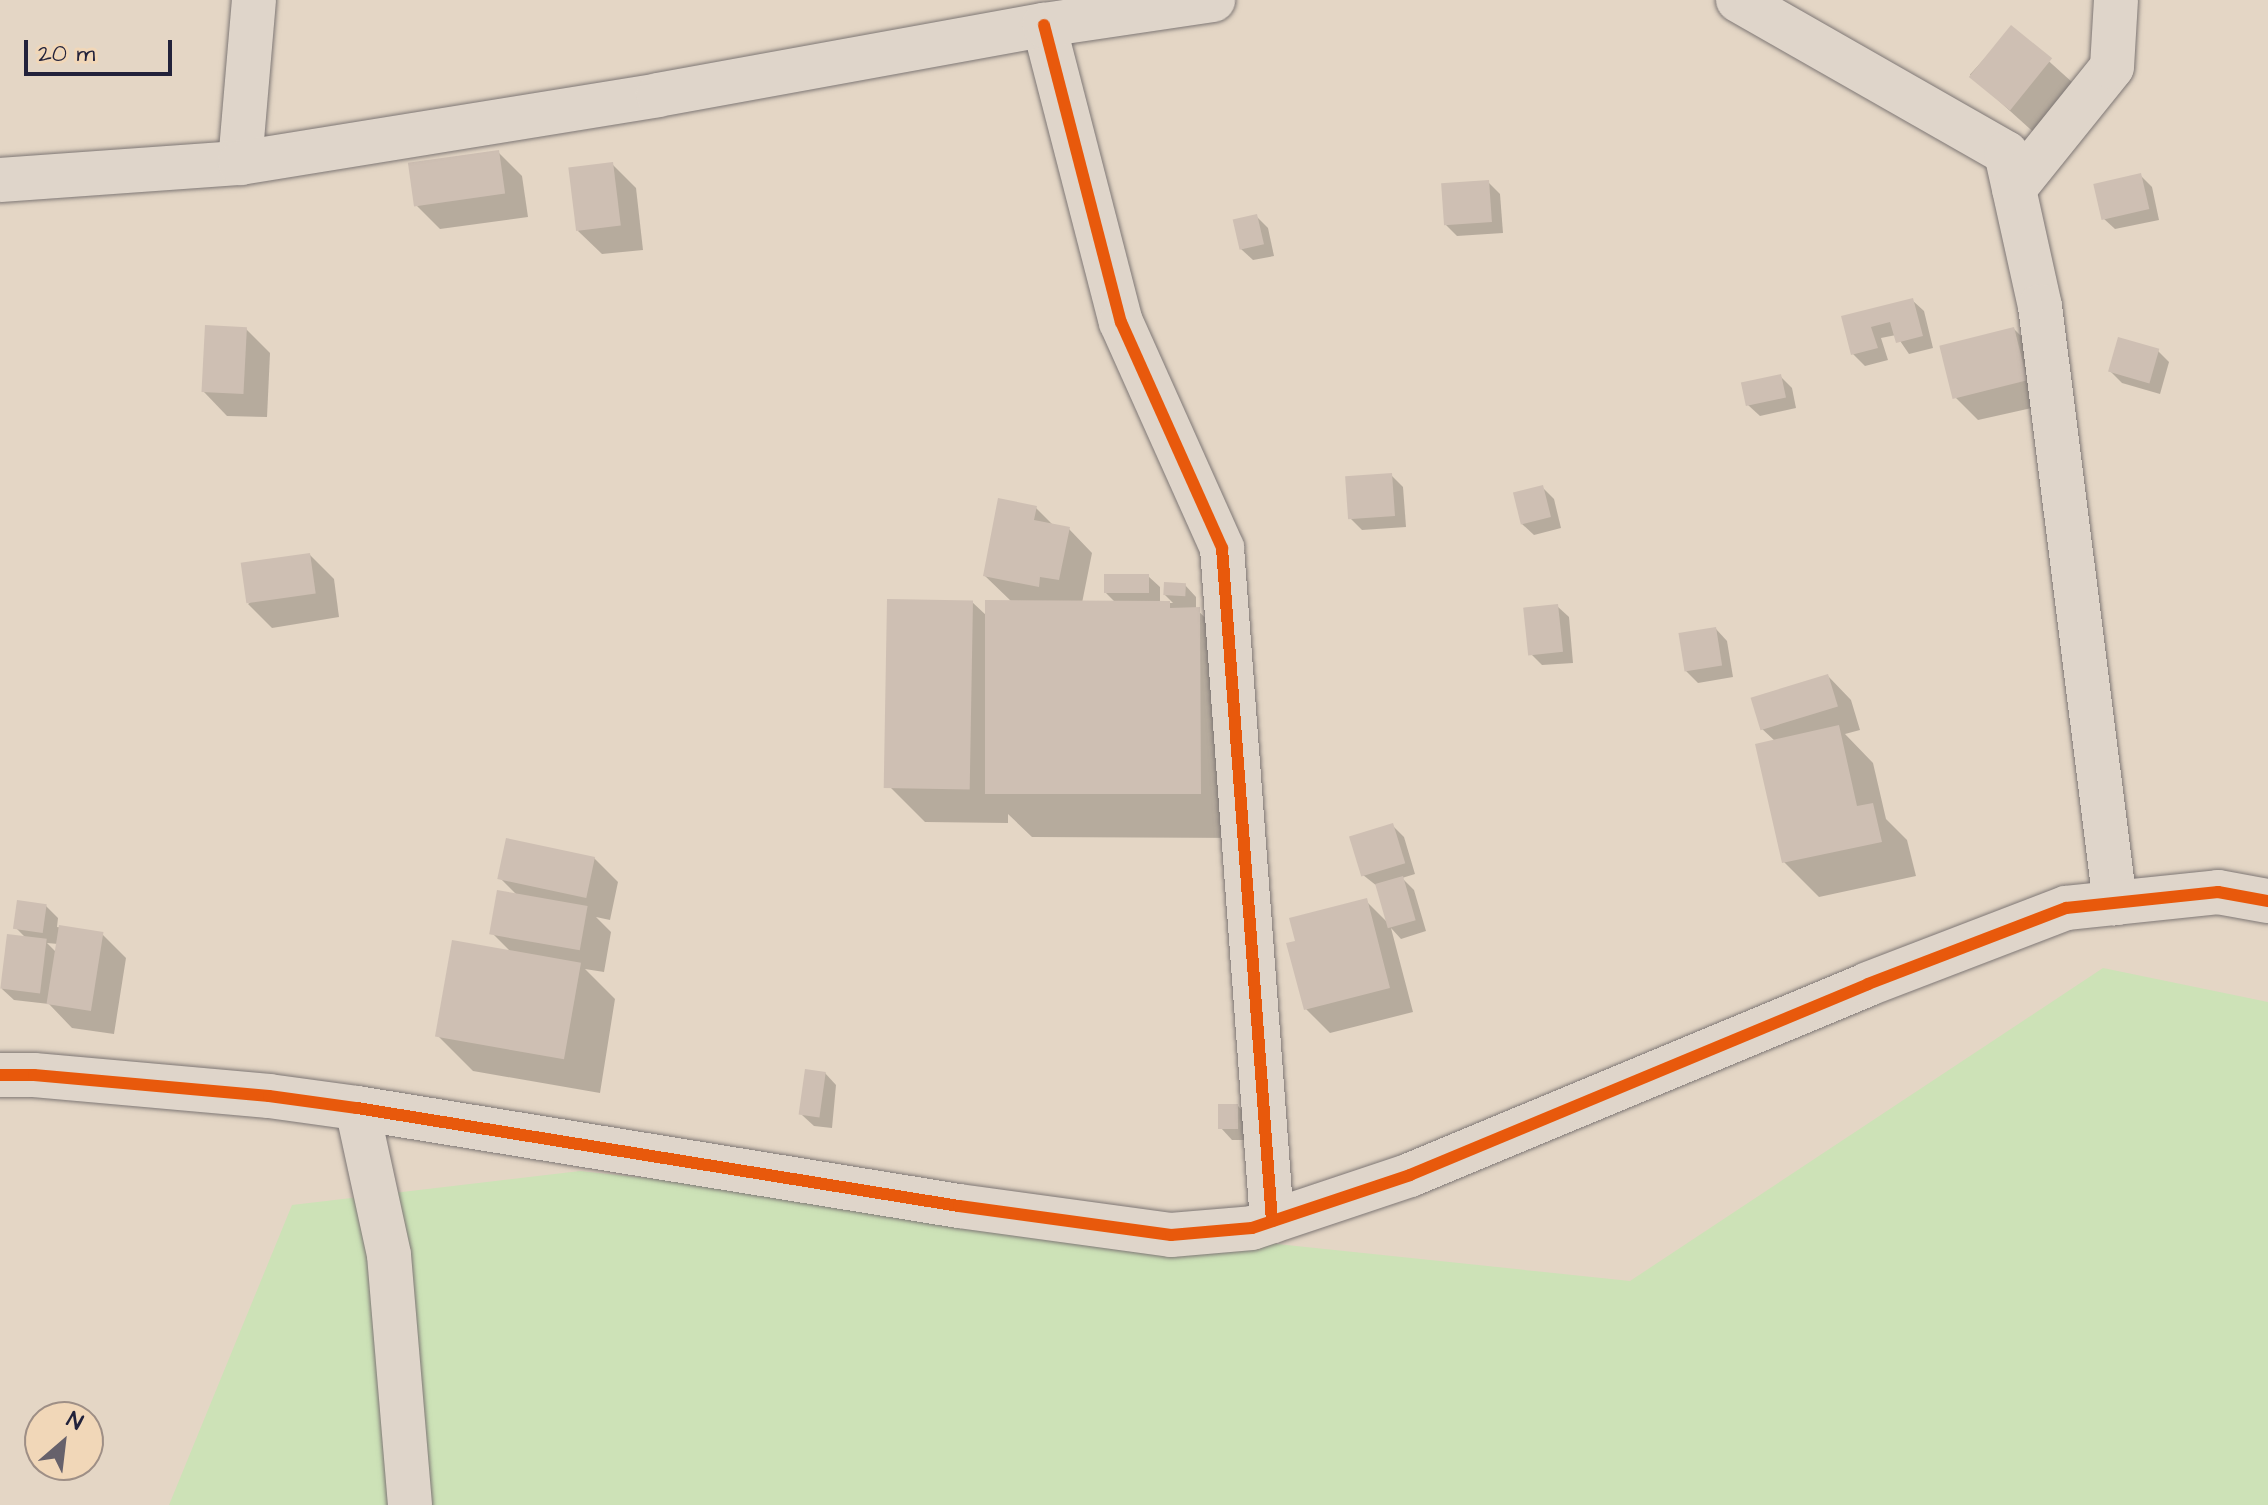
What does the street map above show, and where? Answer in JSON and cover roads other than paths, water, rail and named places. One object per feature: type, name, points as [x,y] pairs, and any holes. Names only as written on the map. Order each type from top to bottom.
[{"type":"street","points":[[240,163],[254,0]]},
{"type":"street","points":[[0,180],[240,163],[658,95],[1044,25],[1213,0]]},
{"type":"street","points":[[1738,0],[2006,153],[2040,306],[2115,903]]},
{"type":"street","points":[[2014,189],[2112,67],[2116,0]]},
{"type":"street","points":[[1044,25],[1121,322],[1222,548],[1272,1221]]},
{"type":"street","points":[[0,1075],[34,1075],[206,1090],[357,1108],[959,1206],[1171,1235],[1252,1228],[1410,1175],[1868,984],[2066,908],[2218,892],[2268,901]]},
{"type":"street","points":[[357,1108],[389,1255],[410,1505]]}]
